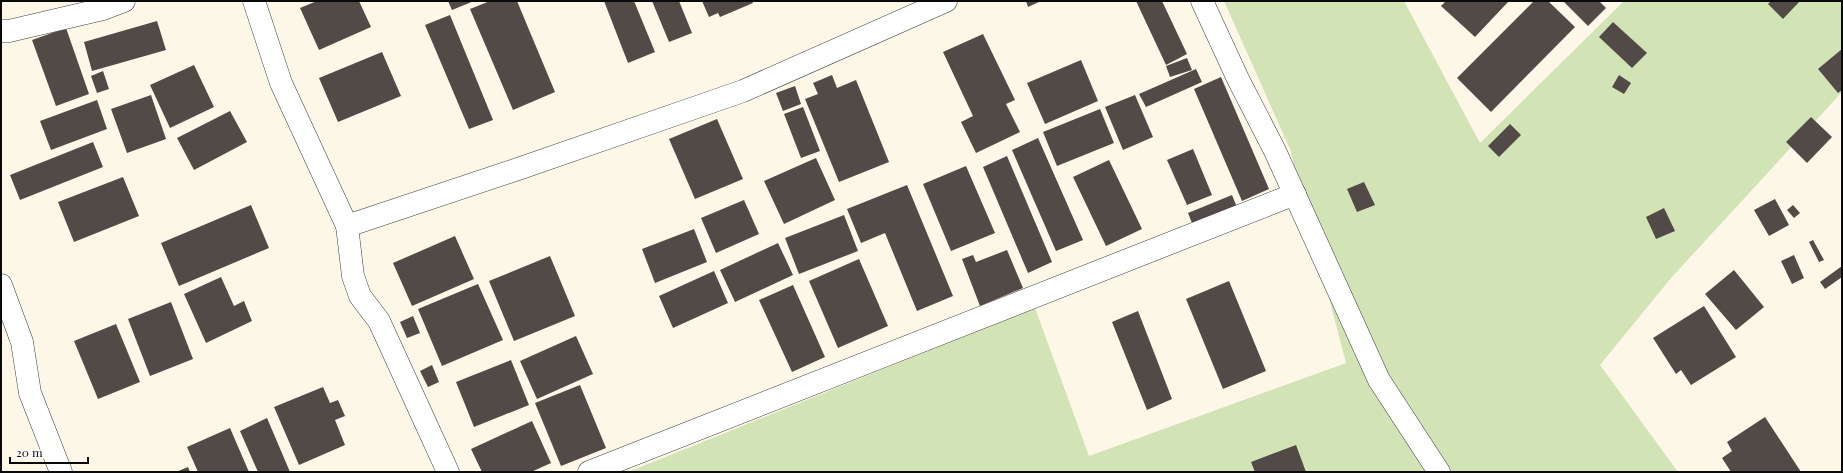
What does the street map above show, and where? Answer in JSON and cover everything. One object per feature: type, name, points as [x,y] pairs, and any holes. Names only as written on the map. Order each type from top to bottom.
[{"type":"street","points":[[1,31],[103,9],[124,1]]},
{"type":"street","points":[[348,226],[743,91],[946,1]]},
{"type":"street","points":[[1202,1],[1238,79],[1276,151],[1379,380],[1439,472]]},
{"type":"street","points":[[249,3],[281,83],[348,226],[354,276],[360,296],[379,321],[448,472]]},
{"type":"street","points":[[589,472],[1295,194]]},
{"type":"street","points":[[1,285],[22,342],[30,393],[61,472]]},
{"type":"green space","points":[[1224,1],[1404,1],[1480,143],[1624,1],[1842,1],[1842,92],[1671,278],[1600,365],[1678,472],[628,472],[1035,308],[1089,456],[1346,363],[1290,149]]},
{"type":"building","points":[[317,1],[359,1],[371,27],[319,50],[300,8]]},
{"type":"building","points":[[448,1],[474,1],[452,10]]},
{"type":"building","points":[[490,1],[517,1],[555,92],[513,110],[470,9]]},
{"type":"building","points":[[604,1],[634,1],[655,52],[628,63]]},
{"type":"building","points":[[652,1],[679,1],[692,33],[669,42]]},
{"type":"building","points":[[702,1],[752,1],[753,3],[720,17],[718,13],[709,17]]},
{"type":"building","points":[[1026,1],[1041,1],[1028,7]]},
{"type":"building","points":[[1136,1],[1162,1],[1187,54],[1166,65]]},
{"type":"building","points":[[1446,1],[1509,1],[1475,37],[1441,6]]},
{"type":"building","points":[[1534,1],[1548,1],[1575,27],[1491,112],[1457,78]]},
{"type":"building","points":[[1563,1],[1599,1],[1606,8],[1588,26]]},
{"type":"building","points":[[1771,1],[1800,1],[1783,19],[1768,4]]},
{"type":"building","points":[[450,15],[493,120],[469,129],[425,25]]},
{"type":"building","points":[[157,21],[166,50],[92,71],[84,42]]},
{"type":"building","points":[[1613,22],[1647,53],[1632,68],[1599,37]]},
{"type":"building","points":[[66,28],[89,94],[56,106],[32,40]]},
{"type":"building","points":[[983,34],[1015,100],[1006,104],[1020,132],[976,153],[961,122],[973,116],[943,52]]},
{"type":"building","points":[[1842,49],[1842,90],[1838,93],[1818,69]]},
{"type":"building","points":[[382,52],[401,96],[338,122],[319,78]]},
{"type":"building","points":[[1187,58],[1192,70],[1170,77],[1166,66]]},
{"type":"building","points":[[1081,60],[1098,101],[1045,124],[1027,83]]},
{"type":"building","points":[[194,65],[214,107],[170,128],[150,85]]},
{"type":"building","points":[[1196,69],[1202,82],[1146,107],[1139,94]]},
{"type":"building","points":[[103,71],[109,89],[97,93],[91,76]]},
{"type":"building","points":[[832,75],[837,88],[856,80],[889,162],[839,182],[805,99],[818,94],[813,83]]},
{"type":"building","points":[[1619,75],[1631,83],[1624,94],[1612,87]]},
{"type":"building","points":[[1221,77],[1269,189],[1242,201],[1194,89]]},
{"type":"building","points":[[795,86],[801,104],[783,111],[776,93]]},
{"type":"building","points":[[151,95],[166,139],[127,153],[111,109]]},
{"type":"building","points":[[1135,95],[1153,137],[1123,150],[1105,107]]},
{"type":"building","points":[[97,100],[107,129],[51,150],[40,121]]},
{"type":"building","points":[[803,107],[820,151],[801,158],[784,114]]},
{"type":"building","points":[[1100,109],[1114,143],[1057,166],[1043,132]]},
{"type":"building","points":[[230,111],[247,142],[194,170],[177,138]]},
{"type":"building","points":[[1811,117],[1832,137],[1807,163],[1786,142]]},
{"type":"building","points":[[717,119],[743,179],[695,199],[669,139]]},
{"type":"building","points":[[1510,124],[1521,135],[1499,157],[1488,146]]},
{"type":"building","points":[[1038,138],[1083,240],[1056,251],[1012,150]]},
{"type":"building","points":[[93,142],[103,167],[20,200],[10,175]]},
{"type":"building","points":[[1193,149],[1212,195],[1187,205],[1167,160]]},
{"type":"building","points":[[1007,156],[1052,262],[1028,273],[983,167]]},
{"type":"building","points":[[816,158],[835,200],[784,224],[764,181]]},
{"type":"building","points":[[1109,160],[1142,229],[1106,246],[1073,177]]},
{"type":"building","points":[[966,166],[995,233],[951,251],[923,184]]},
{"type":"building","points":[[123,177],[139,216],[74,242],[58,202]]},
{"type":"building","points":[[1364,182],[1375,205],[1357,212],[1347,189]]},
{"type":"building","points":[[907,185],[953,296],[917,311],[885,233],[861,243],[847,209]]},
{"type":"building","points":[[1232,195],[1238,210],[1194,228],[1188,213]]},
{"type":"building","points":[[1775,199],[1789,225],[1769,236],[1754,210]]},
{"type":"building","points":[[744,200],[759,234],[716,253],[701,218]]},
{"type":"building","points":[[251,205],[269,248],[179,286],[161,243]]},
{"type":"building","points":[[1793,205],[1800,213],[1794,218],[1787,210]]},
{"type":"building","points":[[1664,208],[1675,231],[1656,239],[1646,217]]},
{"type":"building","points":[[844,215],[858,251],[799,274],[785,238]]},
{"type":"building","points":[[694,229],[707,262],[655,283],[642,249]]},
{"type":"building","points":[[455,236],[474,279],[412,306],[393,263]]},
{"type":"building","points":[[1813,240],[1824,260],[1819,262],[1809,242]]},
{"type":"building","points":[[778,243],[793,275],[735,302],[720,270]]},
{"type":"building","points":[[1007,250],[1023,288],[980,306],[962,259],[973,255],[976,262]]},
{"type":"building","points":[[1794,255],[1804,278],[1792,284],[1781,261]]},
{"type":"building","points":[[550,256],[575,316],[514,341],[489,281]]},
{"type":"building","points":[[859,259],[888,326],[838,348],[809,281]]},
{"type":"building","points":[[1842,266],[1842,277],[1825,289],[1820,282]]},
{"type":"building","points":[[1734,270],[1764,307],[1736,330],[1705,294]]},
{"type":"building","points":[[714,271],[728,303],[673,328],[659,296]]},
{"type":"building","points":[[221,277],[234,306],[244,301],[252,321],[206,343],[184,294]]},
{"type":"building","points":[[1229,281],[1266,371],[1223,389],[1186,299]]},
{"type":"building","points":[[478,284],[503,340],[442,366],[418,309]]},
{"type":"building","points":[[793,285],[825,357],[792,372],[759,300]]},
{"type":"building","points":[[171,302],[193,359],[150,376],[128,319]]},
{"type":"building","points":[[1704,306],[1736,357],[1691,385],[1681,370],[1676,374],[1653,338]]},
{"type":"building","points":[[1138,311],[1172,399],[1147,410],[1112,322]]},
{"type":"building","points":[[413,316],[420,333],[407,338],[400,322]]},
{"type":"building","points":[[116,324],[140,382],[98,399],[74,341]]},
{"type":"building","points":[[576,336],[593,374],[537,399],[520,361]]},
{"type":"building","points":[[511,360],[529,405],[474,427],[456,382]]},
{"type":"building","points":[[432,365],[439,382],[428,387],[420,371]]},
{"type":"building","points":[[580,385],[606,448],[561,466],[535,403]]},
{"type":"building","points":[[323,387],[330,403],[338,400],[345,416],[335,420],[345,445],[299,465],[274,407]]},
{"type":"building","points":[[1765,417],[1801,472],[1731,472],[1722,458],[1732,451],[1727,442]]},
{"type":"building","points":[[267,418],[290,472],[258,472],[240,431]]},
{"type":"building","points":[[532,421],[551,463],[531,472],[482,472],[471,449]]},
{"type":"building","points":[[230,428],[249,472],[198,472],[187,447]]},
{"type":"building","points":[[1296,445],[1306,472],[1255,472],[1251,462]]},
{"type":"building","points":[[188,467],[190,472],[176,472]]}]
